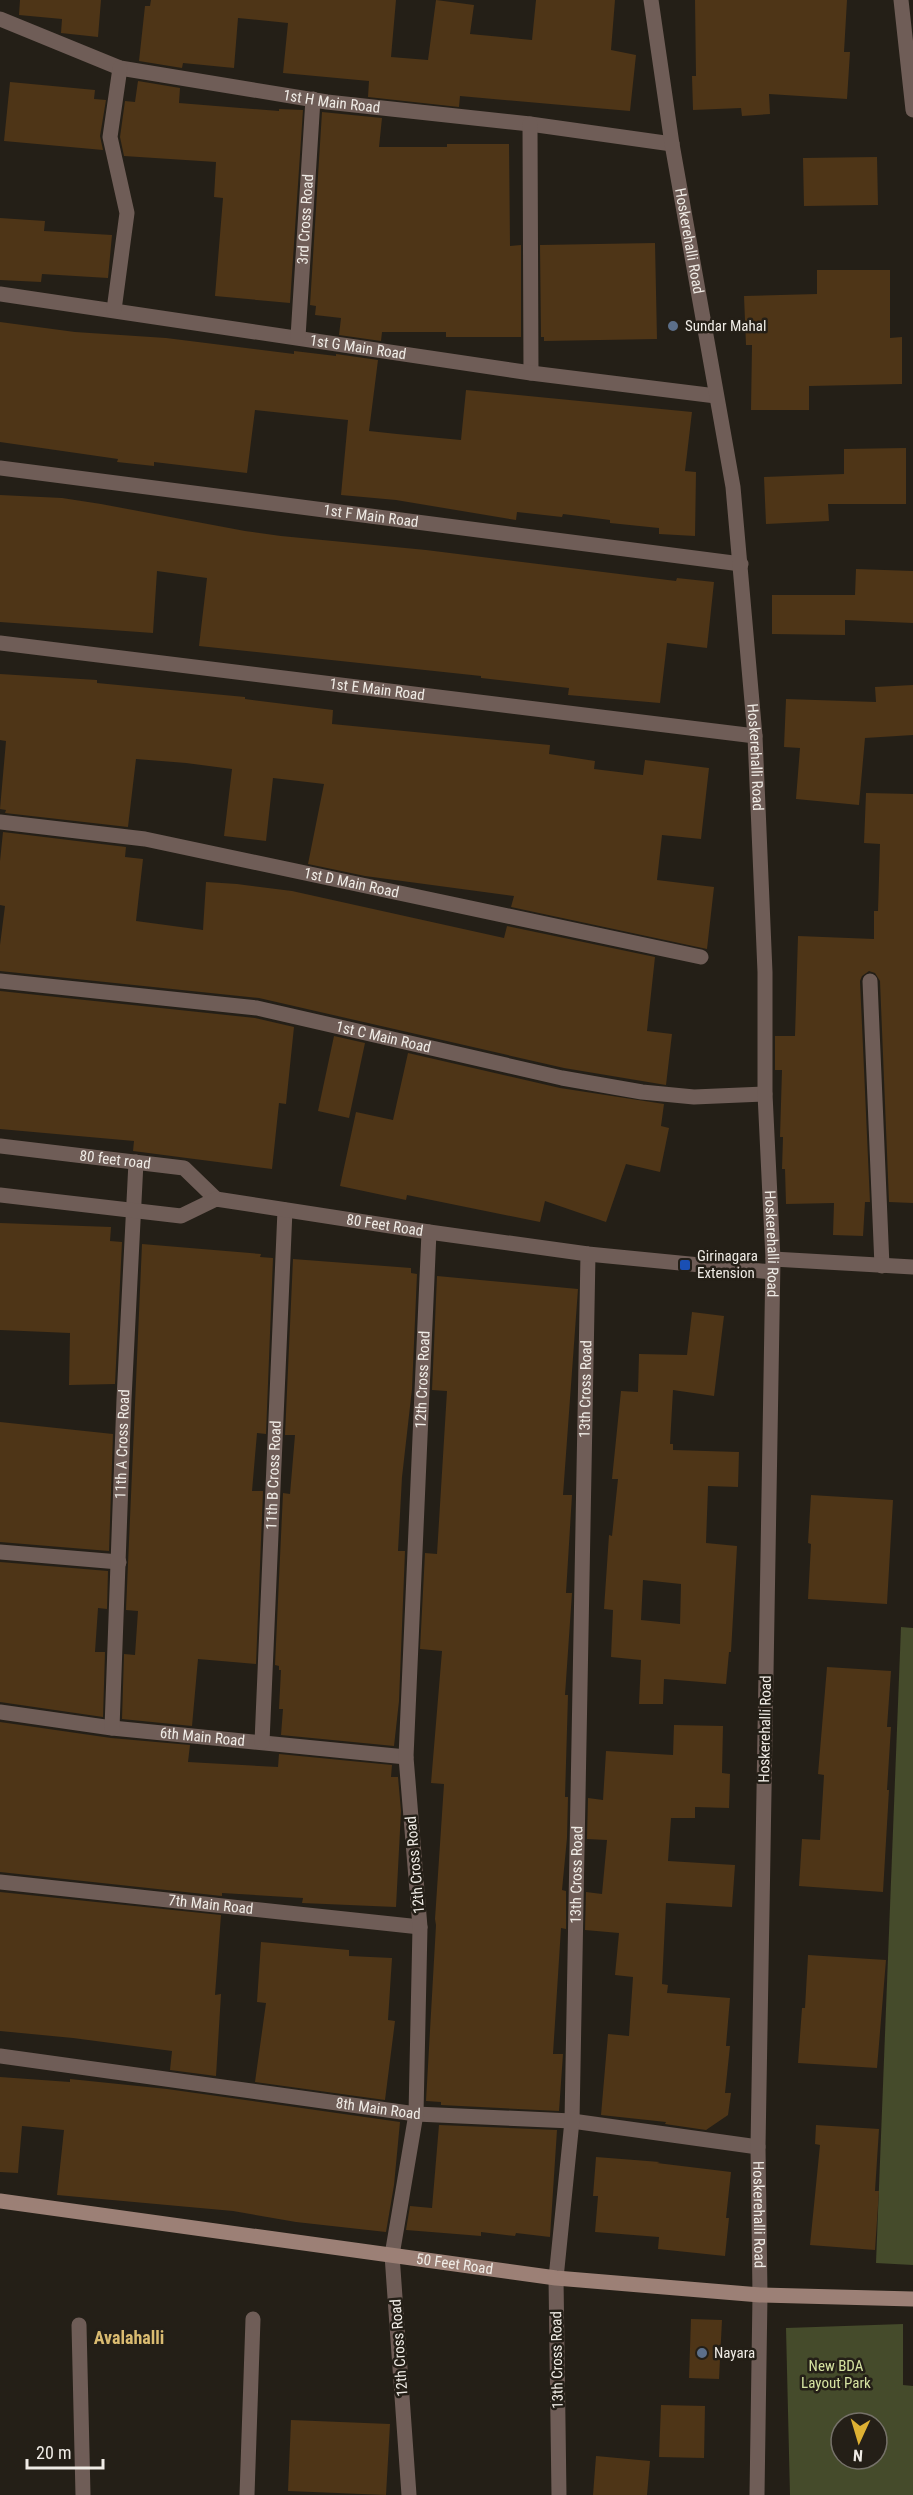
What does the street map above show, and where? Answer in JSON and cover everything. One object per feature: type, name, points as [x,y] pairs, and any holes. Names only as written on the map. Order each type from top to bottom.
[{"type":"main road","name":"50 Feet Road","points":[[0,2201],[556,2278],[760,2295],[913,2300]]},
{"type":"street","name":"Hoskerehalli Road","points":[[651,0],[672,144],[733,487],[754,736],[765,972],[765,1094],[773,1265],[758,2147],[760,2295],[757,2495]]},
{"type":"street","points":[[902,0],[913,110]]},
{"type":"street","name":"1st H Main Road","points":[[0,19],[120,68],[313,99],[530,124],[672,144]]},
{"type":"street","points":[[114,310],[127,213],[110,137],[120,68]]},
{"type":"street","name":"3rd Cross Road","points":[[298,337],[313,99]]},
{"type":"street","points":[[530,124],[531,373]]},
{"type":"street","name":"1st G Main Road","points":[[0,294],[531,373],[716,396]]},
{"type":"street","name":"1st F Main Road","points":[[0,468],[741,564]]},
{"type":"street","name":"1st E Main Road","points":[[0,643],[754,736]]},
{"type":"street","name":"1st D Main Road","points":[[0,822],[145,839],[701,957]]},
{"type":"street","name":"1st C Main Road","points":[[0,981],[257,1008],[562,1078],[642,1092],[694,1097],[765,1094]]},
{"type":"street","points":[[870,981],[882,1266]]},
{"type":"street","name":"80 feet road","points":[[0,1146],[183,1168],[216,1199]]},
{"type":"street","name":"11th A Cross Road","points":[[112,1728],[124,1399],[136,1162]]},
{"type":"street","points":[[0,1195],[181,1216],[216,1199]]},
{"type":"street","name":"80 Feet Road","points":[[216,1199],[588,1254],[773,1265],[913,1267]]},
{"type":"street","name":"11th B Cross Road","points":[[262,1742],[285,1210]]},
{"type":"street","name":"12th Cross Road","points":[[409,2495],[392,2255],[416,2114],[420,1927],[406,1757],[429,1232]]},
{"type":"street","name":"13th Cross Road","points":[[559,2495],[556,2278],[572,2121],[588,1254]]},
{"type":"street","points":[[0,1552],[119,1562]]},
{"type":"street","name":"6th Main Road","points":[[0,1713],[112,1728],[406,1757]]},
{"type":"street","name":"7th Main Road","points":[[0,1882],[420,1927]]},
{"type":"street","name":"8th Main Road","points":[[0,2056],[416,2114],[572,2121],[758,2147]]},
{"type":"street","points":[[247,2495],[253,2319]]},
{"type":"street","points":[[79,2325],[83,2495]]},
{"type":"green space","points":[[901,1627],[913,1628],[913,2265],[876,2263]]},
{"type":"green space","name":"New BDA Layout Park","points":[[903,2324],[903,2385],[913,2386],[913,2495],[790,2495],[786,2328]]},
{"type":"building","points":[[20,0],[101,0],[98,37],[61,33],[62,19],[19,15]]},
{"type":"building","points":[[151,0],[396,0],[391,57],[428,60],[436,0],[474,5],[470,34],[532,40],[536,0],[615,0],[611,50],[636,55],[630,111],[460,96],[459,107],[368,97],[369,81],[283,73],[288,23],[238,18],[234,68],[183,63],[182,68],[139,61],[145,6],[150,6]]},
{"type":"building","points":[[695,0],[847,0],[844,52],[850,52],[847,99],[769,94],[770,114],[742,116],[741,108],[693,110],[692,76],[696,76]]},
{"type":"building","points":[[138,81],[180,88],[179,103],[279,111],[279,109],[303,110],[290,303],[215,296],[223,198],[214,197],[216,162],[124,156],[120,137],[125,101],[135,102]]},
{"type":"building","points":[[10,82],[95,90],[94,99],[106,100],[100,136],[103,150],[4,141]]},
{"type":"building","points":[[322,112],[382,118],[379,147],[509,144],[510,246],[521,245],[521,337],[446,337],[446,332],[382,332],[381,341],[339,335],[341,318],[315,315],[316,306],[310,305]]},
{"type":"building","points":[[877,157],[878,205],[804,206],[803,158]]},
{"type":"building","points":[[0,218],[45,221],[44,231],[112,235],[108,278],[42,274],[41,282],[0,280]]},
{"type":"building","points":[[655,243],[657,339],[544,341],[544,337],[541,337],[540,245]]},
{"type":"building","points":[[817,270],[890,270],[890,338],[902,337],[902,384],[809,386],[809,410],[751,410],[752,345],[746,345],[744,296],[817,294]]},
{"type":"building","points":[[0,322],[75,332],[166,338],[294,354],[294,351],[378,360],[369,431],[461,440],[466,390],[692,412],[685,471],[696,472],[695,536],[659,534],[659,528],[610,523],[610,520],[563,514],[562,517],[517,512],[516,520],[396,500],[341,495],[348,420],[255,410],[247,473],[154,462],[154,466],[117,462],[118,459],[0,442]]},
{"type":"building","points":[[906,448],[906,504],[828,504],[829,521],[766,524],[764,477],[844,474],[844,449]]},
{"type":"building","points":[[0,495],[62,498],[281,536],[426,550],[676,581],[677,578],[714,582],[707,648],[667,643],[660,703],[568,695],[569,688],[481,678],[481,676],[199,646],[207,578],[157,571],[153,633],[0,622]]},
{"type":"building","points":[[856,569],[913,571],[913,623],[845,620],[845,635],[772,634],[772,595],[855,595]]},
{"type":"building","points":[[0,674],[97,680],[97,683],[245,697],[245,699],[333,710],[332,724],[550,745],[549,754],[595,761],[594,769],[643,775],[645,760],[709,768],[701,839],[662,835],[657,880],[714,887],[707,949],[511,907],[514,896],[365,876],[308,864],[324,784],[273,778],[266,841],[224,836],[232,769],[186,763],[136,759],[128,827],[5,813],[6,810],[0,809],[6,741],[0,740]]},
{"type":"building","points":[[913,685],[913,735],[865,738],[859,805],[796,799],[800,748],[784,747],[786,699],[876,702],[875,687]]},
{"type":"building","points":[[866,793],[913,794],[913,1203],[889,1202],[880,981],[875,973],[869,971],[862,976],[860,981],[870,1202],[865,1202],[863,1236],[833,1235],[834,1203],[786,1204],[785,1169],[782,1169],[783,1137],[780,1137],[782,1070],[775,1070],[775,1036],[795,1036],[798,936],[874,939],[874,911],[878,911],[880,844],[864,843]]},
{"type":"building","points":[[3,832],[126,847],[125,857],[143,859],[136,921],[203,930],[206,882],[237,884],[292,891],[504,938],[507,926],[655,957],[647,1031],[672,1034],[666,1085],[564,1068],[259,998],[0,971],[0,945],[5,906],[0,905],[0,861]]},
{"type":"building","points":[[0,991],[255,1018],[294,1027],[286,1104],[279,1103],[272,1169],[133,1151],[134,1141],[0,1129]]},
{"type":"building","points":[[334,1036],[365,1043],[349,1118],[318,1111]]},
{"type":"building","points":[[408,1053],[560,1088],[664,1104],[661,1126],[669,1128],[660,1172],[626,1164],[606,1222],[545,1201],[540,1222],[407,1195],[406,1200],[340,1186],[356,1112],[393,1120]]},
{"type":"building","points":[[0,1223],[111,1227],[110,1241],[122,1242],[115,1384],[69,1385],[70,1333],[0,1330]]},
{"type":"building","points":[[142,1244],[261,1254],[260,1257],[273,1258],[266,1434],[257,1433],[252,1491],[263,1491],[256,1664],[198,1659],[192,1726],[122,1719],[124,1654],[135,1655],[138,1611],[126,1610]]},
{"type":"building","points":[[293,1259],[411,1268],[411,1273],[417,1274],[412,1389],[402,1477],[398,1551],[405,1551],[399,1701],[394,1746],[281,1735],[283,1709],[279,1709],[281,1670],[275,1665],[283,1493],[290,1494],[295,1435],[285,1435]]},
{"type":"building","points":[[437,1276],[578,1289],[563,1495],[572,1495],[566,1593],[572,1593],[565,1695],[568,1695],[565,1797],[568,1797],[562,1890],[566,1891],[566,1929],[561,1928],[553,2054],[563,2054],[559,2111],[441,2105],[441,2102],[426,2101],[444,1784],[431,1783],[442,1651],[420,1649],[425,1553],[437,1554],[447,1391],[432,1390]]},
{"type":"building","points":[[692,1312],[724,1316],[714,1396],[673,1390],[670,1444],[673,1444],[673,1450],[739,1452],[738,1487],[708,1486],[706,1543],[737,1546],[731,1652],[729,1652],[726,1684],[664,1679],[663,1704],[639,1704],[641,1660],[611,1657],[613,1610],[604,1609],[609,1535],[612,1536],[618,1479],[612,1479],[621,1391],[638,1392],[639,1354],[687,1355]],"holes":[[[643,1580],[681,1584],[680,1624],[641,1620]]]},
{"type":"building","points":[[0,1422],[113,1434],[109,1551],[0,1542]]},
{"type":"building","points":[[811,1495],[893,1500],[887,1604],[808,1599]]},
{"type":"building","points":[[0,1562],[108,1571],[107,1609],[98,1608],[95,1652],[105,1652],[103,1717],[0,1702]]},
{"type":"building","points":[[827,1667],[891,1671],[887,1727],[891,1727],[887,1790],[889,1790],[883,1892],[799,1886],[802,1839],[820,1840],[824,1775],[818,1774]]},
{"type":"building","points":[[0,1722],[111,1738],[190,1745],[188,1762],[278,1767],[279,1754],[392,1765],[391,1777],[398,1777],[401,1811],[396,1907],[302,1903],[303,1898],[222,1893],[222,1896],[0,1872]]},
{"type":"building","points":[[674,1725],[723,1726],[722,1773],[730,1774],[729,1808],[695,1807],[695,1818],[671,1818],[668,1861],[735,1865],[732,1907],[666,1903],[662,1984],[668,1985],[667,1993],[730,1998],[726,2046],[730,2046],[725,2093],[731,2093],[728,2115],[706,2130],[665,2124],[666,2122],[601,2115],[608,2034],[629,2036],[633,1977],[615,1975],[619,1933],[585,1930],[586,1892],[602,1894],[607,1840],[587,1839],[588,1798],[603,1800],[606,1751],[673,1755]]},
{"type":"building","points":[[0,1892],[221,1915],[215,1995],[221,1994],[216,2076],[170,2070],[172,2051],[0,2031]]},
{"type":"building","points":[[261,1942],[349,1950],[349,1956],[392,1958],[388,2020],[395,2021],[385,2100],[255,2082],[266,2003],[257,2002]]},
{"type":"building","points":[[808,1955],[886,1960],[877,2068],[798,2063],[802,2008],[805,2008]]},
{"type":"building","points":[[0,2077],[70,2082],[70,2079],[167,2089],[400,2122],[394,2185],[386,2232],[296,2222],[233,2211],[57,2195],[64,2130],[22,2126],[18,2173],[0,2172]]},
{"type":"building","points":[[439,2125],[557,2130],[550,2237],[481,2232],[481,2236],[406,2230],[410,2206],[432,2208]]},
{"type":"building","points":[[816,2125],[879,2129],[875,2191],[879,2191],[875,2250],[810,2245],[820,2145],[815,2144]]},
{"type":"building","points":[[596,2157],[660,2162],[657,2163],[731,2172],[725,2256],[658,2249],[659,2237],[595,2232],[598,2196],[593,2196]]},
{"type":"building","points":[[691,2319],[722,2320],[719,2379],[689,2378]]},
{"type":"building","points":[[661,2405],[705,2406],[704,2458],[659,2457]]},
{"type":"building","points":[[291,2420],[390,2424],[386,2495],[288,2491]]},
{"type":"building","points":[[596,2456],[650,2461],[647,2495],[593,2495]]},
{"type":"place","name":"Sundar Mahal","points":[[673,326]]},
{"type":"place","name":"Girinagara Extension","points":[[685,1265]]},
{"type":"place","name":"Nayara","points":[[702,2353]]},
{"type":"district","name":"Avalahalli","points":[[129,2338]]}]
